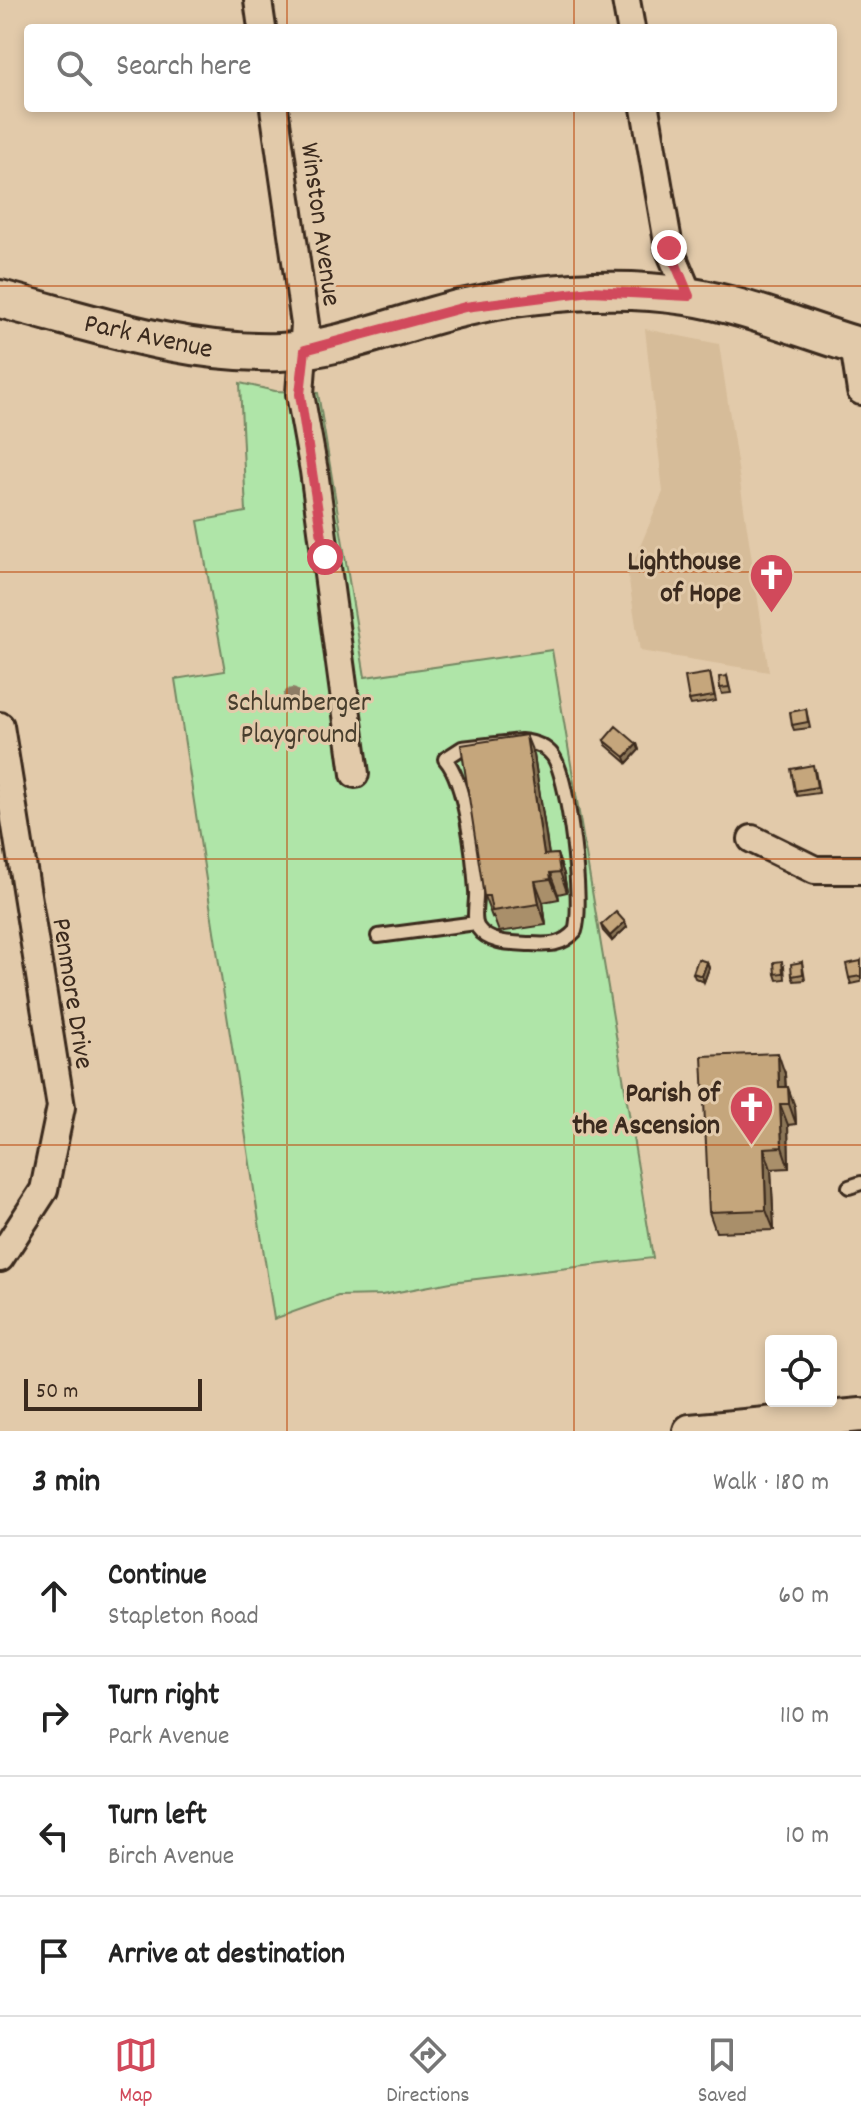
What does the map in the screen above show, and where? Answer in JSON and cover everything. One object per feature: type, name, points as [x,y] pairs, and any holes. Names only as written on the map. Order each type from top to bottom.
[{"type":"main road","name":"Park Avenue","points":[[0,299],[173,345],[255,352],[305,350],[465,307],[591,291],[689,296],[858,346]]},
{"type":"street","points":[[258,0],[261,24]]},
{"type":"street","points":[[626,0],[630,24]]},
{"type":"street","name":"Winston Avenue","points":[[275,112],[304,316],[305,350],[300,394],[314,471],[355,774]]},
{"type":"street","points":[[646,112],[669,248],[689,296]]},
{"type":"street","points":[[858,346],[861,391]]},
{"type":"street","name":"Penmore Drive","points":[[0,726],[61,1107],[44,1190],[0,1258]]},
{"type":"street","points":[[752,839],[815,870],[861,870]]},
{"type":"street","points":[[690,1431],[861,1415]]},
{"type":"lane","points":[[521,741],[540,745],[548,750],[559,768],[579,892],[575,931],[561,943],[551,945],[509,942],[494,940],[476,923],[476,890],[459,783],[445,759],[462,748],[521,741]]},
{"type":"lane","points":[[378,936],[476,923]]},
{"type":"shaded area","points":[[645,329],[719,344],[769,672],[640,651],[628,575],[663,492]]},
{"type":"green space","name":"Schlumberger Playground","points":[[240,383],[275,391],[318,393],[365,677],[552,650],[653,1258],[451,1282],[382,1295],[338,1296],[274,1319],[175,679],[225,671],[198,521],[246,512]]},
{"type":"building","points":[[710,673],[714,696],[689,700],[685,677]]},
{"type":"building","points":[[727,676],[729,687],[720,688],[719,677]]},
{"type":"building","points":[[806,709],[808,722],[792,725],[790,712]]},
{"type":"building","points":[[616,726],[637,744],[625,757],[604,740]]},
{"type":"building","points":[[526,735],[544,855],[557,854],[560,872],[550,873],[551,879],[535,881],[539,904],[492,911],[489,896],[484,896],[461,745]]},
{"type":"building","points":[[813,765],[817,787],[795,791],[791,769]]},
{"type":"building","points":[[616,912],[625,922],[610,936],[601,925]]},
{"type":"building","points":[[698,959],[707,962],[702,976],[693,973]]},
{"type":"building","points":[[782,961],[783,973],[775,974],[774,962]]},
{"type":"building","points":[[861,961],[861,976],[849,978],[846,964]]},
{"type":"building","points":[[802,962],[803,974],[792,976],[791,964]]},
{"type":"building","name":"Parish of the Ascension","points":[[778,1053],[779,1087],[788,1087],[789,1104],[780,1104],[782,1147],[764,1148],[766,1210],[709,1212],[702,1056]]},
{"type":"place","name":"Lighthouse of Hope","points":[[772,614]]},
{"type":"place","name":"Parish of the Ascension","points":[[751,1146]]},
{"type":"route","points":[[325,557],[300,394],[299,380],[305,350],[465,307],[591,291],[626,290],[689,296],[669,248]]}]
